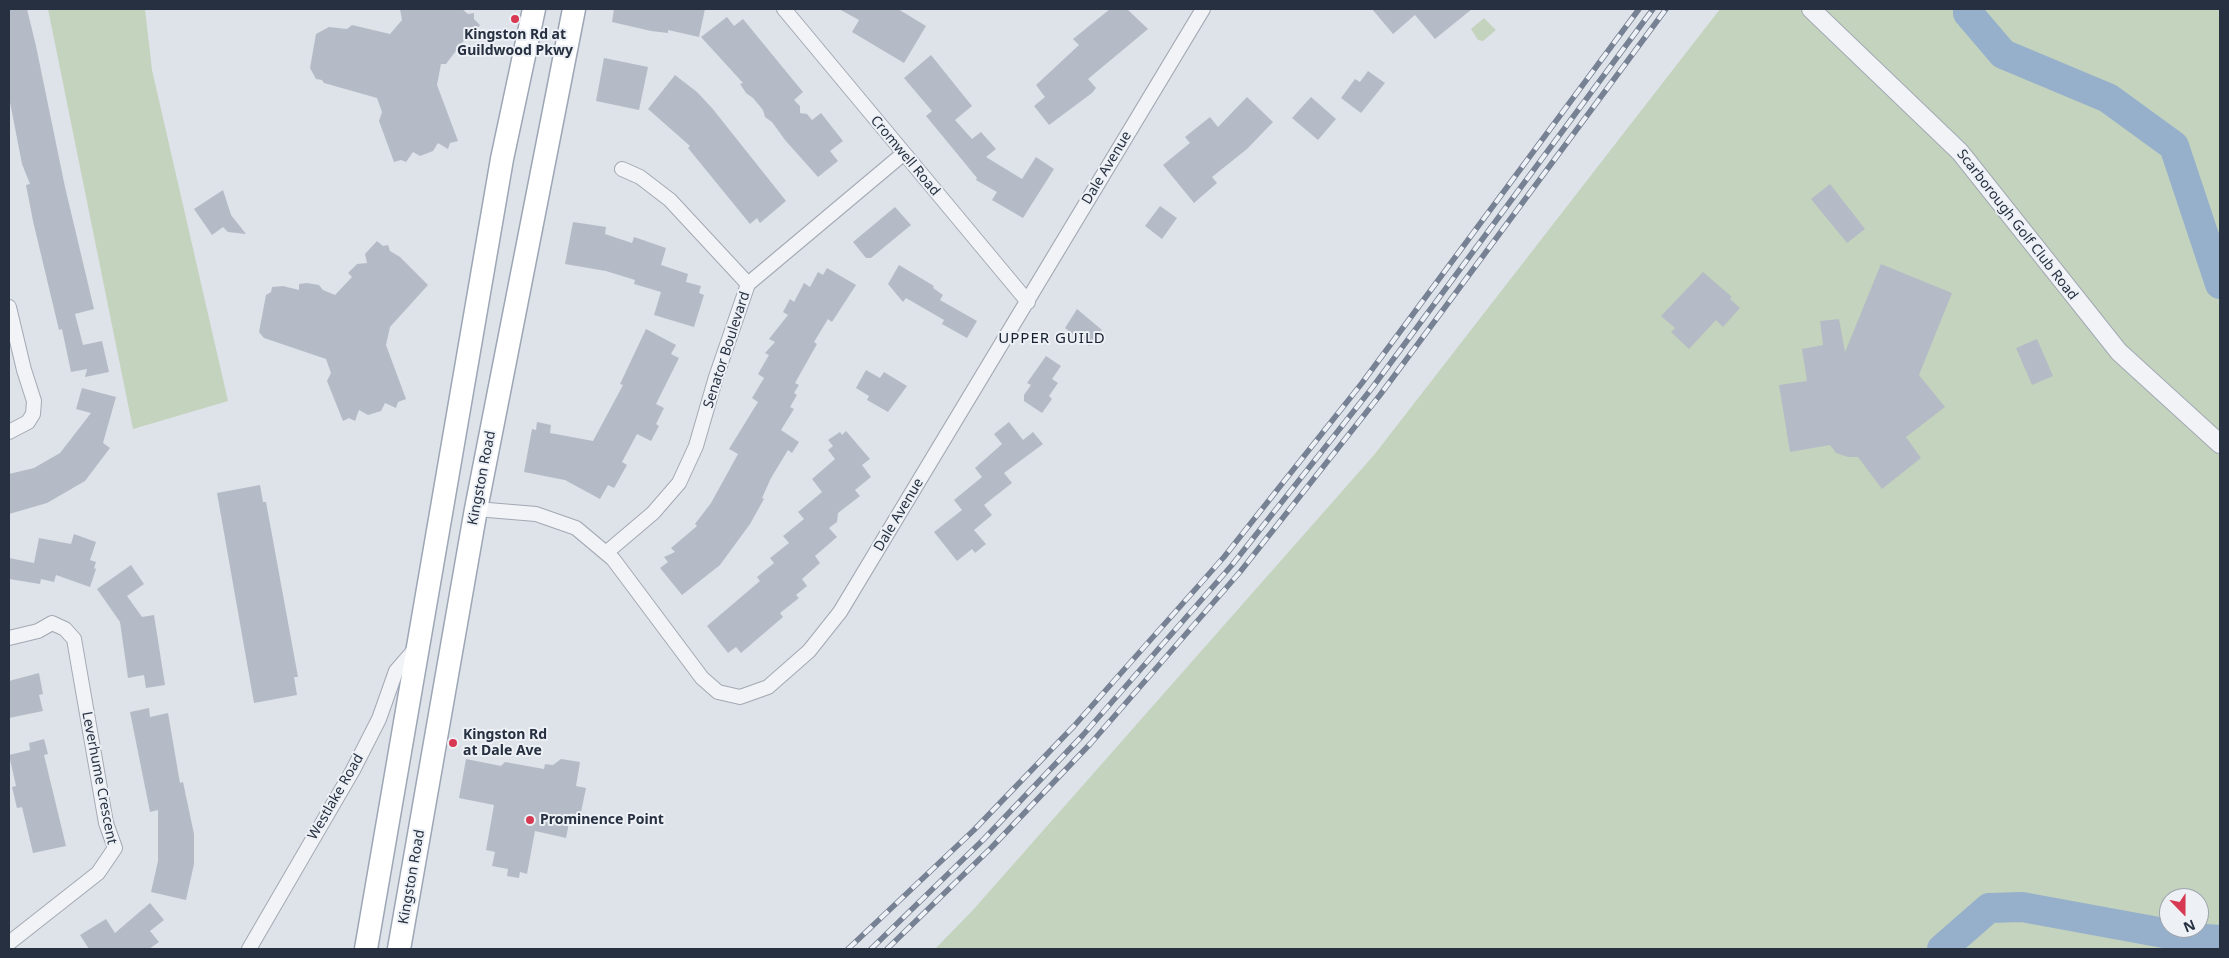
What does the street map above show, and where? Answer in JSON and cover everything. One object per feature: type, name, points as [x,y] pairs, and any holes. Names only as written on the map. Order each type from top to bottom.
[{"type":"main road","points":[[366,949],[502,159],[534,9]]},
{"type":"main road","name":"Kingston Road","points":[[399,949],[476,509],[574,9]]},
{"type":"street","name":"Cromwell Road","points":[[784,9],[902,154],[1028,302]]},
{"type":"street","name":"Dale Avenue","points":[[476,509],[536,514],[576,528],[607,552],[702,678],[718,692],[740,697],[768,686],[809,651],[840,612],[1028,302],[1202,9]]},
{"type":"street","name":"Scarborough Golf Club Road","points":[[1811,9],[1923,114],[1960,152],[2118,352],[2220,444]]},
{"type":"street","name":"Senator Boulevard","points":[[607,552],[653,514],[679,483],[696,446],[716,378],[748,284],[902,154]]},
{"type":"street","points":[[622,169],[640,177],[670,200],[748,284]]},
{"type":"street","points":[[9,307],[24,370],[34,401],[33,414],[28,422],[9,432]]},
{"type":"street","name":"Leverhume Crescent","points":[[9,638],[38,631],[52,623],[65,629],[74,639],[106,823],[115,848],[98,873],[9,943]]},
{"type":"street","name":"Westlake Road","points":[[249,949],[353,770],[380,719],[396,671],[419,644]]},
{"type":"green space","points":[[48,9],[145,9],[152,70],[228,401],[133,429]]},
{"type":"green space","points":[[1720,9],[2220,9],[2220,949],[935,949],[973,910],[1374,455]]},
{"type":"green space","points":[[1484,18],[1496,30],[1483,41],[1478,40],[1471,29]]},
{"type":"building","points":[[9,9],[27,9],[65,187],[94,309],[75,314],[83,345],[102,341],[109,372],[85,377],[87,369],[71,372],[62,329],[59,330],[33,221],[26,185],[30,184],[22,164],[9,97]]},
{"type":"building","points":[[400,9],[462,9],[468,14],[474,13],[474,19],[480,25],[468,39],[465,39],[446,64],[441,64],[437,85],[458,141],[450,143],[448,149],[438,143],[433,151],[420,156],[413,152],[406,162],[401,160],[394,162],[379,121],[382,112],[377,98],[324,83],[322,80],[316,79],[310,68],[316,34],[329,27],[347,29],[352,25],[390,34],[402,20]]},
{"type":"building","points":[[614,9],[705,9],[699,37],[668,30],[668,33],[651,31],[612,22]]},
{"type":"building","points":[[839,9],[898,9],[926,26],[904,63],[852,32],[859,20]]},
{"type":"building","points":[[1110,9],[1127,9],[1148,29],[1088,79],[1096,88],[1092,93],[1049,125],[1034,106],[1045,97],[1036,85],[1079,45],[1073,39]]},
{"type":"building","points":[[1372,9],[1472,9],[1435,39],[1415,15],[1393,34]]},
{"type":"building","points":[[727,17],[734,26],[743,19],[803,92],[794,100],[800,106],[800,113],[807,114],[812,120],[821,113],[843,141],[830,151],[838,161],[818,177],[785,140],[772,122],[765,117],[763,110],[740,84],[743,83],[701,37]]},
{"type":"building","points":[[931,55],[972,106],[955,120],[972,139],[981,132],[996,149],[986,157],[1022,179],[1036,157],[1054,169],[1023,218],[992,200],[997,192],[976,180],[977,178],[926,116],[932,111],[904,78]]},
{"type":"building","points":[[604,58],[648,67],[639,110],[596,101]]},
{"type":"building","points":[[1368,71],[1385,83],[1361,113],[1341,98],[1355,79],[1360,82]]},
{"type":"building","points":[[675,75],[697,92],[712,108],[786,201],[760,223],[757,218],[750,224],[688,148],[690,146],[648,109]]},
{"type":"building","points":[[1247,97],[1273,122],[1247,149],[1212,177],[1217,183],[1194,203],[1163,165],[1190,143],[1185,137],[1210,117],[1218,127]]},
{"type":"building","points":[[1311,97],[1336,119],[1318,140],[1292,118]]},
{"type":"building","points":[[1830,184],[1865,229],[1847,243],[1811,199]]},
{"type":"building","points":[[223,190],[231,215],[246,234],[228,232],[223,227],[212,235],[194,209]]},
{"type":"building","points":[[1160,206],[1177,218],[1162,239],[1145,226]]},
{"type":"building","points":[[895,207],[911,225],[871,258],[866,258],[853,242]]},
{"type":"building","points":[[573,222],[606,227],[605,234],[632,243],[634,237],[666,248],[661,265],[688,274],[686,282],[701,286],[699,293],[704,295],[694,327],[654,315],[661,292],[634,284],[635,280],[606,271],[565,264]]},
{"type":"building","points":[[377,241],[383,246],[388,245],[390,251],[400,257],[428,285],[390,327],[386,345],[406,399],[398,402],[396,408],[385,403],[381,411],[368,415],[359,410],[355,421],[349,418],[343,421],[327,381],[331,373],[326,359],[264,338],[259,332],[266,295],[271,292],[272,287],[283,286],[299,290],[299,284],[307,283],[319,285],[323,290],[335,295],[352,277],[348,273],[357,264],[367,263],[365,254]]},
{"type":"building","points":[[1881,264],[1952,293],[1919,375],[1945,407],[1906,437],[1921,458],[1882,489],[1858,457],[1848,457],[1836,453],[1830,445],[1790,452],[1779,385],[1807,381],[1802,349],[1823,345],[1820,321],[1839,319],[1845,352]]},
{"type":"building","points":[[899,265],[934,286],[933,288],[943,295],[940,300],[977,321],[967,338],[942,324],[944,320],[906,298],[903,302],[888,284]]},
{"type":"building","points":[[827,268],[856,285],[832,322],[828,319],[814,342],[817,344],[795,383],[799,385],[794,393],[797,395],[790,407],[794,409],[781,430],[799,442],[792,453],[788,450],[771,478],[762,498],[764,499],[750,524],[720,565],[682,595],[660,568],[668,562],[664,557],[675,552],[671,548],[697,526],[695,524],[711,503],[738,454],[729,449],[758,402],[752,398],[764,378],[758,374],[769,355],[765,353],[775,342],[769,339],[788,315],[783,312],[790,299],[794,302],[804,283],[810,287],[818,272],[823,275]]},
{"type":"building","points":[[1703,272],[1732,297],[1730,299],[1740,308],[1723,327],[1716,320],[1689,349],[1671,332],[1675,328],[1661,316]]},
{"type":"building","points":[[1077,309],[1102,330],[1089,346],[1065,328]]},
{"type":"building","points":[[646,329],[676,345],[671,354],[679,358],[656,404],[664,408],[656,424],[659,426],[651,441],[637,434],[622,462],[627,465],[614,488],[608,485],[600,499],[565,480],[524,472],[532,429],[536,430],[537,422],[551,425],[550,433],[593,441],[623,385],[620,384]]},
{"type":"building","points":[[2037,339],[2053,376],[2032,385],[2016,348]]},
{"type":"building","points":[[1046,356],[1061,366],[1052,379],[1058,383],[1049,396],[1052,399],[1042,413],[1024,401],[1024,395],[1031,385],[1027,383]]},
{"type":"building","points":[[866,370],[880,378],[884,372],[907,386],[888,412],[867,400],[869,396],[856,388]]},
{"type":"building","points":[[82,388],[116,397],[103,443],[110,448],[85,481],[47,503],[9,514],[9,474],[34,468],[60,453],[91,413],[76,409]]},
{"type":"building","points":[[1009,422],[1023,440],[1033,432],[1043,444],[1004,473],[1012,483],[984,505],[992,515],[974,530],[986,544],[975,553],[972,549],[957,561],[934,532],[962,510],[954,500],[982,477],[975,468],[1002,444],[994,434]]},
{"type":"building","points":[[846,431],[870,459],[862,465],[871,477],[855,490],[860,496],[838,513],[837,522],[829,528],[837,537],[815,556],[820,563],[802,579],[807,586],[796,595],[799,598],[780,613],[783,617],[741,653],[736,647],[728,653],[707,626],[760,581],[757,577],[774,563],[770,558],[789,543],[783,536],[804,519],[798,512],[822,492],[812,479],[835,459],[828,450],[833,446],[828,440],[840,432],[842,435]]},
{"type":"building","points":[[260,485],[263,502],[266,502],[298,677],[294,677],[297,695],[254,703],[217,493]]},
{"type":"building","points":[[74,534],[96,542],[90,560],[96,562],[94,568],[96,569],[90,587],[56,575],[54,582],[41,579],[40,584],[9,579],[9,558],[34,563],[39,538],[71,544]]},
{"type":"building","points":[[131,565],[144,584],[127,596],[142,617],[154,615],[165,685],[146,688],[144,675],[128,678],[120,622],[97,589]]},
{"type":"building","points":[[39,673],[43,694],[39,695],[43,711],[9,718],[9,681]]},
{"type":"building","points":[[149,708],[150,717],[168,713],[180,783],[183,782],[194,834],[194,864],[186,900],[151,892],[158,861],[158,810],[150,812],[130,712]]},
{"type":"building","points":[[44,739],[48,754],[44,755],[66,846],[33,853],[22,807],[17,808],[12,787],[16,786],[9,755],[30,750],[29,743]]},
{"type":"building","name":"Prominence Point","points":[[466,759],[501,766],[505,762],[544,769],[545,764],[553,765],[561,759],[580,762],[576,786],[586,788],[580,817],[571,813],[566,838],[535,831],[527,874],[520,872],[519,878],[507,876],[508,869],[492,866],[495,852],[486,850],[494,805],[459,798]]},
{"type":"building","points":[[150,903],[164,920],[150,931],[159,942],[149,949],[89,949],[80,935],[106,919],[115,933]]},
{"type":"waterway","points":[[1968,9],[1968,13],[2003,54],[2108,98],[2174,146],[2220,284]]},
{"type":"waterway","points":[[1942,949],[1989,908],[2022,907],[2191,938],[2220,940]]},
{"type":"railway","points":[[848,949],[974,830],[1074,726],[1224,557],[1362,383],[1639,9]]},
{"type":"railway","points":[[871,949],[984,839],[1083,735],[1232,565],[1372,388],[1653,9]]},
{"type":"railway","points":[[887,949],[991,848],[1091,743],[1240,572],[1380,395],[1666,9]]},
{"type":"place","name":"Kingston Rd at Guildwood Pkwy","points":[[515,19]]},
{"type":"place","name":"Kingston Rd at Dale Ave","points":[[453,743]]},
{"type":"place","name":"Prominence Point","points":[[530,820]]},
{"type":"district","name":"UPPER GUILD","points":[[1052,339]]}]
